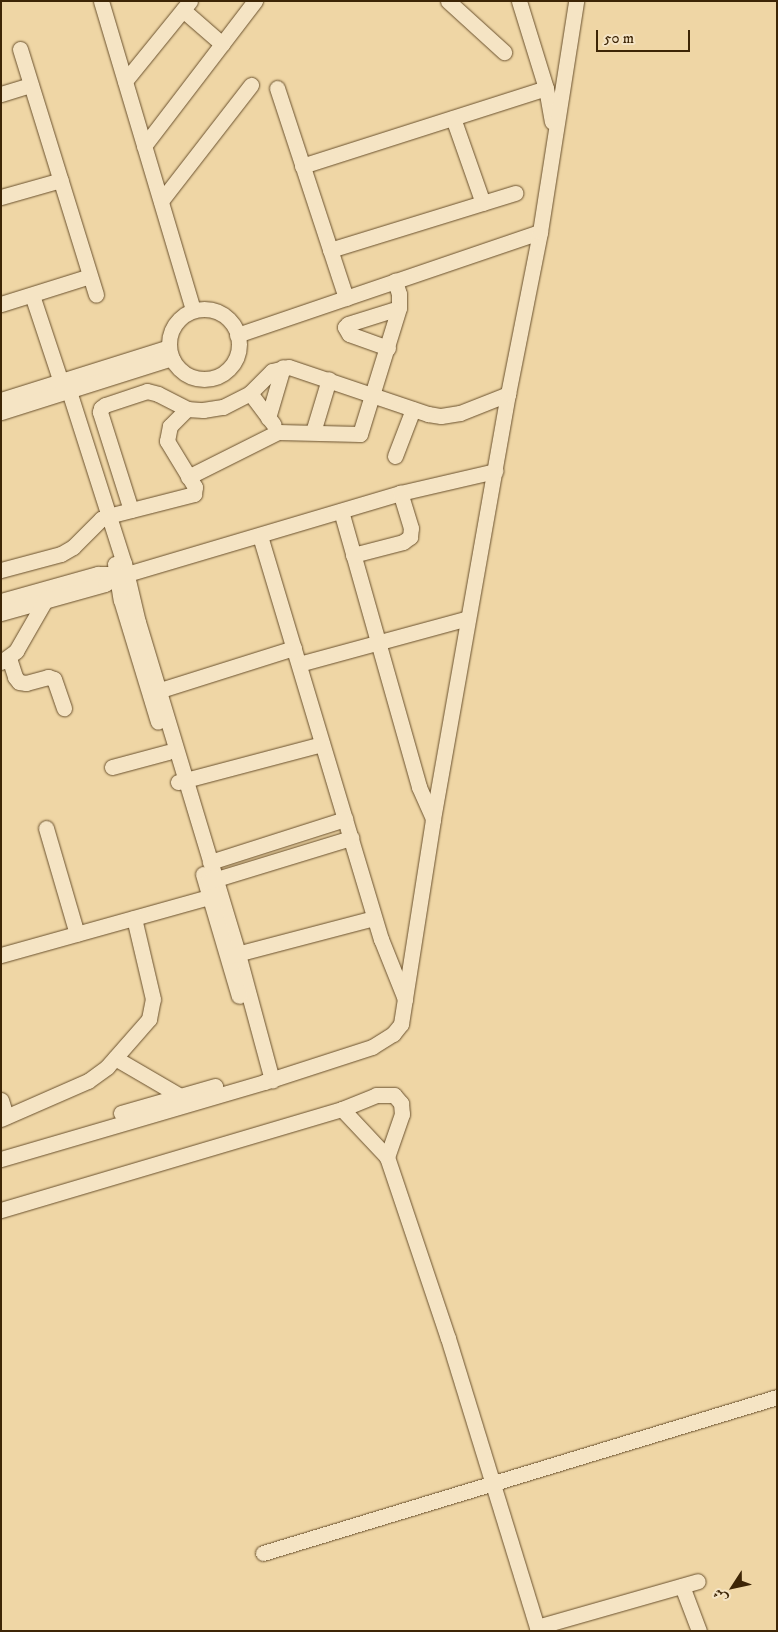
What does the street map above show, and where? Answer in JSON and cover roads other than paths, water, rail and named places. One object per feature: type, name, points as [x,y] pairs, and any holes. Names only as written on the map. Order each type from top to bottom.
[{"type":"street","points":[[101,1],[194,310]]},
{"type":"street","points":[[144,146],[256,1]]},
{"type":"street","points":[[448,1],[504,52]]},
{"type":"street","points":[[519,1],[546,88],[554,143]]},
{"type":"street","points":[[1,1159],[267,1076],[372,1047],[393,1034],[400,1024],[432,819],[494,470],[540,232],[576,1]]},
{"type":"street","points":[[125,81],[186,6],[222,44]]},
{"type":"street","points":[[20,49],[96,294]]},
{"type":"street","points":[[161,201],[251,85]]},
{"type":"street","points":[[1,94],[31,86]]},
{"type":"street","points":[[277,88],[346,298]]},
{"type":"street","points":[[302,166],[546,88]]},
{"type":"street","points":[[453,118],[483,203]]},
{"type":"street","points":[[1,197],[61,180]]},
{"type":"street","points":[[330,250],[515,193]]},
{"type":"street","points":[[238,334],[540,232]]},
{"type":"street","points":[[1,304],[90,276]]},
{"type":"street","points":[[188,477],[278,432],[360,434],[399,308],[399,294],[395,281]]},
{"type":"street","points":[[32,295],[136,615],[168,752],[181,781],[210,862],[213,888]]},
{"type":"street","points":[[388,348],[349,334],[345,327],[348,324],[399,308]]},
{"type":"street","points":[[208,309],[221,313],[231,322],[238,334],[239,343],[235,360],[224,373],[216,377],[190,376],[177,366],[170,352],[170,333],[177,321],[194,310],[208,309]]},
{"type":"street","points":[[1,412],[170,352]]},
{"type":"street","points":[[131,510],[101,408],[152,391],[186,408],[203,410],[223,407],[250,393],[267,375],[284,367],[295,367],[434,415],[453,415],[508,394]]},
{"type":"street","points":[[268,418],[284,367]]},
{"type":"street","points":[[313,432],[329,380]]},
{"type":"street","points":[[1,400],[63,389]]},
{"type":"street","points":[[250,393],[278,432]]},
{"type":"street","points":[[1,570],[61,554],[84,539],[105,517],[192,496],[196,489],[168,446],[166,436],[170,426],[186,408]]},
{"type":"street","points":[[396,456],[413,409]]},
{"type":"street","points":[[1,601],[105,584],[122,575],[260,536],[400,493],[494,470]]},
{"type":"street","points":[[353,555],[407,540],[411,528],[400,493]]},
{"type":"street","points":[[341,511],[419,787],[432,819]]},
{"type":"street","points":[[260,536],[374,918],[388,960],[405,1000]]},
{"type":"street","points":[[1,613],[47,594]]},
{"type":"street","points":[[47,594],[5,660],[20,682],[26,683],[48,677],[54,679],[64,708]]},
{"type":"street","points":[[298,664],[468,618]]},
{"type":"street","points":[[155,692],[294,648]]},
{"type":"street","points":[[155,692],[267,1076]]},
{"type":"street","points":[[181,781],[322,744]]},
{"type":"street","points":[[112,767],[168,752]]},
{"type":"street","points":[[210,862],[345,819]]},
{"type":"street","points":[[46,828],[76,934]]},
{"type":"street","points":[[1,954],[134,918],[351,838]]},
{"type":"street","points":[[1,1100],[4,1118],[78,1087],[98,1074],[145,1025],[153,1006],[134,918]]},
{"type":"street","points":[[233,956],[374,918]]},
{"type":"street","points":[[115,1058],[180,1096]]},
{"type":"street","points":[[1,1149],[180,1096],[267,1076]]},
{"type":"street","points":[[1,1210],[342,1108],[376,1095],[394,1095],[401,1103],[402,1114],[387,1156]]},
{"type":"street","points":[[342,1108],[387,1156],[448,1338],[537,1629],[698,1581]]},
{"type":"street","points":[[263,1553],[777,1397]]},
{"type":"street","points":[[682,1586],[699,1631]]}]
